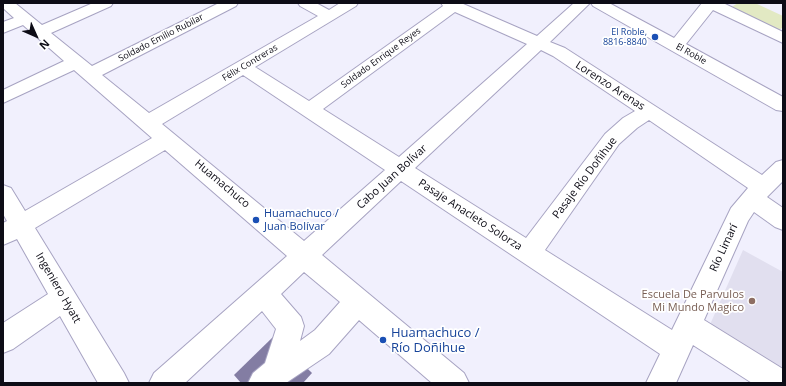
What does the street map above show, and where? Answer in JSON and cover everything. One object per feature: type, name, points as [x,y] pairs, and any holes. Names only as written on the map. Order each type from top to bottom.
[{"type":"street","name":"Huamachuco","points":[[6,3],[305,255],[454,383]]},
{"type":"street","points":[[40,32],[106,3]]},
{"type":"street","name":"Soldado Emilio Rubilar","points":[[3,98],[84,68],[231,3]]},
{"type":"street","points":[[305,3],[329,16]]},
{"type":"street","name":"Félix Contreras","points":[[148,123],[351,3]]},
{"type":"street","name":"Cabo Juan Bolívar","points":[[173,381],[263,293],[583,3]]},
{"type":"street","name":"El Roble","points":[[598,3],[783,105]]},
{"type":"street","points":[[676,46],[710,3],[783,38]]},
{"type":"street","name":"Lorenzo Arenas","points":[[450,4],[559,52],[649,111],[757,192],[783,220]]},
{"type":"street","name":"Soldado Enrique Reyes","points":[[309,110],[450,4]]},
{"type":"street","points":[[3,28],[25,19]]},
{"type":"street","name":"Pasaje Anacleto Solorza","points":[[243,67],[529,253],[682,337],[778,383]]},
{"type":"street","name":"Pasaje Río Doñihue","points":[[529,253],[612,140],[630,123],[649,111]]},
{"type":"street","points":[[12,229],[168,139]]},
{"type":"street","name":"Río Limarí","points":[[661,383],[739,215],[757,192],[783,168]]},
{"type":"street","name":"Ingeniero Hyatt","points":[[3,194],[12,229],[64,298],[114,383]]},
{"type":"street","points":[[263,293],[291,326],[270,377]]},
{"type":"street","points":[[3,339],[64,298]]},
{"type":"street","points":[[270,377],[319,344],[346,312],[359,302]]},
{"type":"shaded area","name":"Escuela De Parvulos Mi Mundo Magico","points":[[743,250],[783,272],[783,377],[708,329]]},
{"type":"green space","points":[[738,3],[755,3],[783,16],[783,27],[778,31],[730,8]]},
{"type":"building","points":[[274,336],[312,373],[303,383],[241,383],[234,375]]},
{"type":"place","name":"El Roble, 8816-8840","points":[[655,37]]},
{"type":"place","name":"Huamachuco / Juan Bolívar","points":[[256,220]]},
{"type":"place","name":"Escuela De Parvulos Mi Mundo Magico","points":[[752,301]]},
{"type":"place","name":"Huamachuco / Río Doñihue","points":[[383,340]]}]
